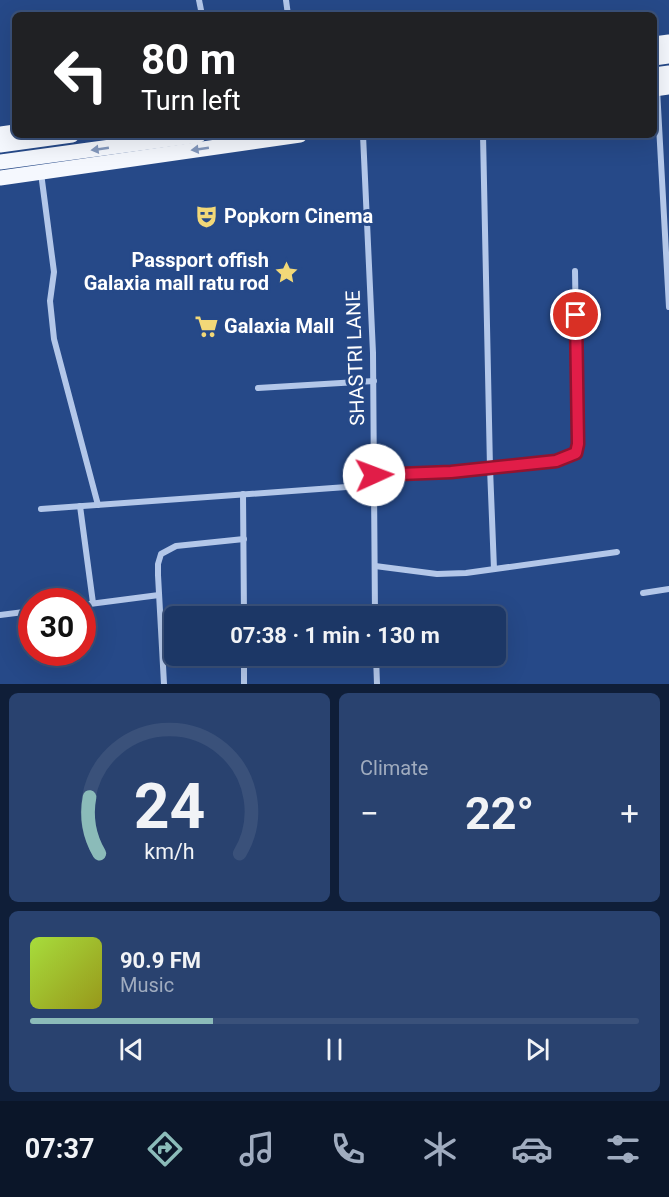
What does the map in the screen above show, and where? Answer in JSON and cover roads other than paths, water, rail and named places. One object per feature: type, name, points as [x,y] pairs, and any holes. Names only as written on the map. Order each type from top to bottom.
[{"type":"main road","points":[[658,85],[669,74]]},
{"type":"main road","points":[[0,145],[50,138]]},
{"type":"main road","points":[[0,162],[177,138]]},
{"type":"main road","points":[[0,178],[279,138]]},
{"type":"street","points":[[658,85],[669,307]]},
{"type":"street","name":"SHASTRI LANE","points":[[363,138],[374,381],[375,606]]},
{"type":"street","points":[[483,138],[494,569]]},
{"type":"street","points":[[41,172],[54,272],[50,302],[54,339],[98,505]]},
{"type":"street","points":[[374,475],[451,472],[556,461],[576,453],[578,444],[575,271]]},
{"type":"street","points":[[258,388],[374,381]]},
{"type":"street","points":[[41,509],[374,484]]},
{"type":"street","points":[[243,494],[244,606]]},
{"type":"street","points":[[80,506],[91,588]]},
{"type":"street","points":[[164,684],[158,564],[161,554],[169,548],[243,539]]},
{"type":"street","points":[[375,566],[436,574],[466,573],[616,552]]},
{"type":"street","points":[[643,593],[669,589]]},
{"type":"street","points":[[96,603],[159,595]]},
{"type":"street","points":[[0,615],[18,613]]},
{"type":"street","points":[[244,666],[244,684]]},
{"type":"street","points":[[376,666],[377,684]]},
{"type":"place","name":"Popkorn Cinema","points":[[206,216]]},
{"type":"place","name":"Passport offish Galaxia mall ratu rod","points":[[287,272]]},
{"type":"place","name":"Galaxia Mall","points":[[206,326]]}]
